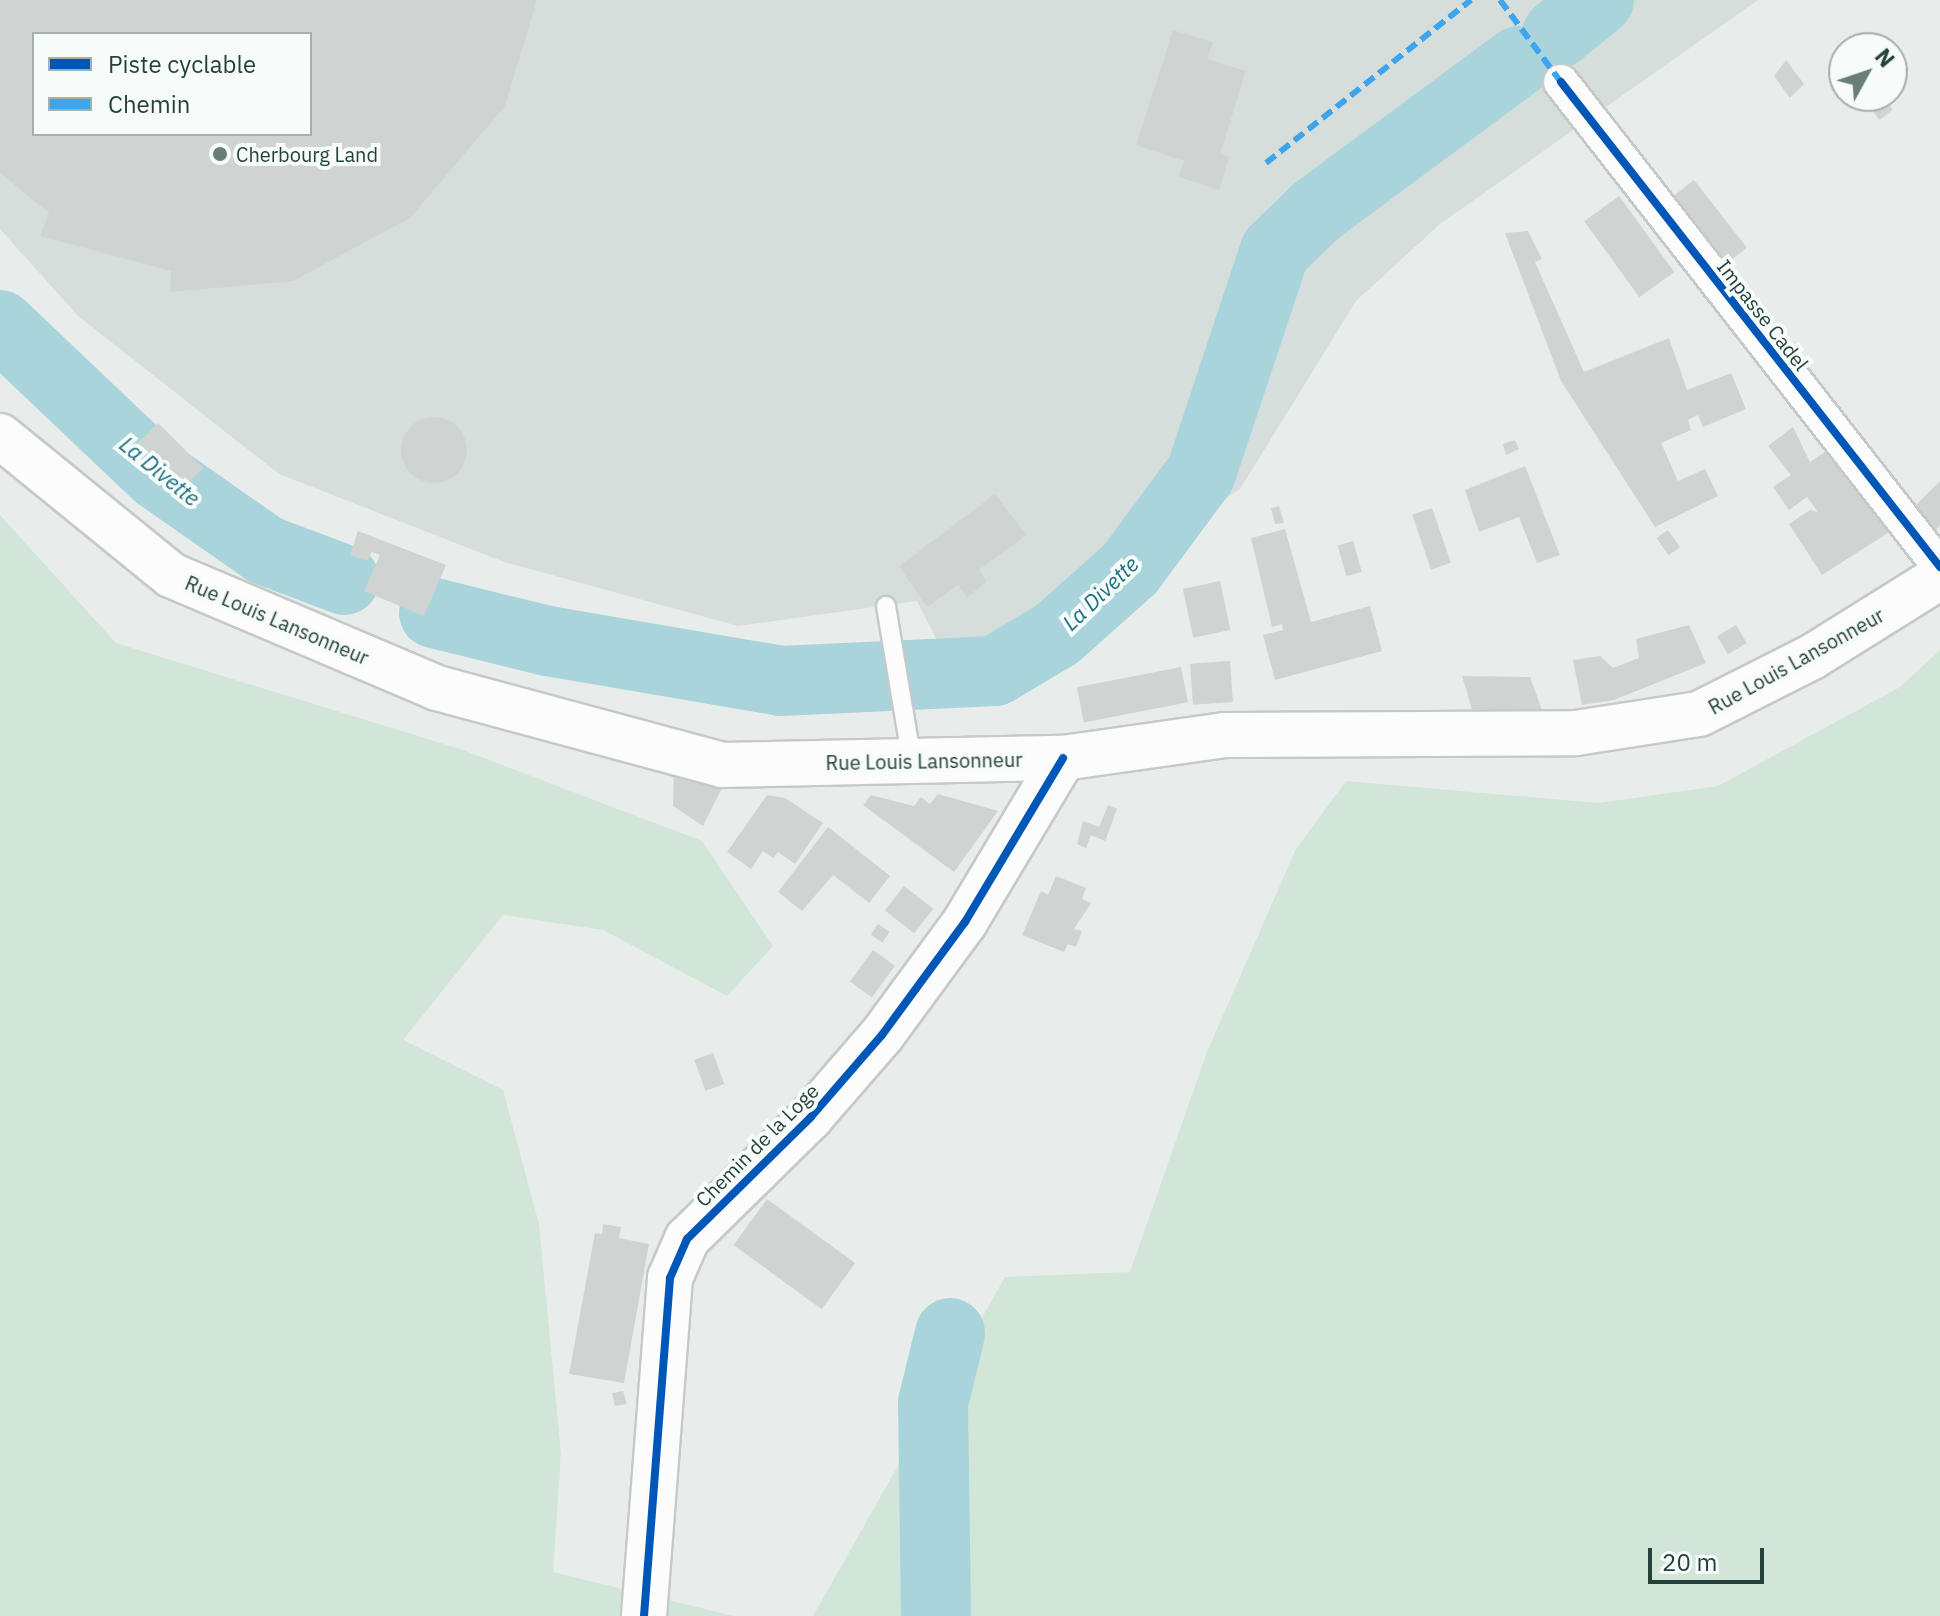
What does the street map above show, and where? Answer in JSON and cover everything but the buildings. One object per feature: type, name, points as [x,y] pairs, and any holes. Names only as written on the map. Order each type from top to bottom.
[{"type":"main road","name":"Rue Louis Lansonneur","points":[[0,436],[171,575],[437,688],[722,765],[1063,758],[1225,735],[1576,733],[1699,714],[1812,657],[1940,577]]},
{"type":"main road","name":"Chemin de la Loge","points":[[644,1616],[670,1278],[687,1239],[810,1118],[882,1035],[965,922],[1063,758]]},
{"type":"street","name":"Impasse Cadel","points":[[1561,82],[1940,567]]},
{"type":"lane","points":[[886,606],[912,761]]},
{"type":"shaded area","points":[[0,0],[1758,0],[1440,224],[1356,301],[1240,489],[1088,589],[946,658],[917,601],[738,626],[504,562],[279,474],[78,316],[0,229]]},
{"type":"green space","points":[[0,515],[116,643],[460,749],[702,841],[773,946],[727,996],[603,930],[503,915],[403,1040],[503,1090],[539,1224],[561,1454],[553,1572],[734,1616],[0,1616]]},
{"type":"green space","points":[[1940,650],[1940,1616],[813,1616],[1005,1277],[1130,1272],[1207,1052],[1296,849],[1346,781],[1599,803],[1718,786],[1900,687]]},
{"type":"waterway","name":"La Divette","points":[[1557,34],[1599,0]]},
{"type":"waterway","name":"La Divette","points":[[434,613],[548,641],[781,681],[995,671],[1057,634],[1130,569],[1201,473],[1275,251],[1316,211],[1519,61]]},
{"type":"waterway","name":"La Divette","points":[[0,325],[158,475],[265,550],[345,580]]},
{"type":"waterway","points":[[936,1616],[933,1403],[950,1333]]},
{"type":"marked path","points":[[1266,163],[1471,0]]},
{"type":"marked path","points":[[1500,0],[1561,82]]},
{"type":"cycle path","points":[[1561,82],[1940,567]]},
{"type":"cycle path","points":[[644,1616],[670,1278],[687,1239],[810,1118],[882,1035],[965,922],[1063,758]]},
{"type":"place","name":"Cherbourg Land","points":[[220,154]]}]
